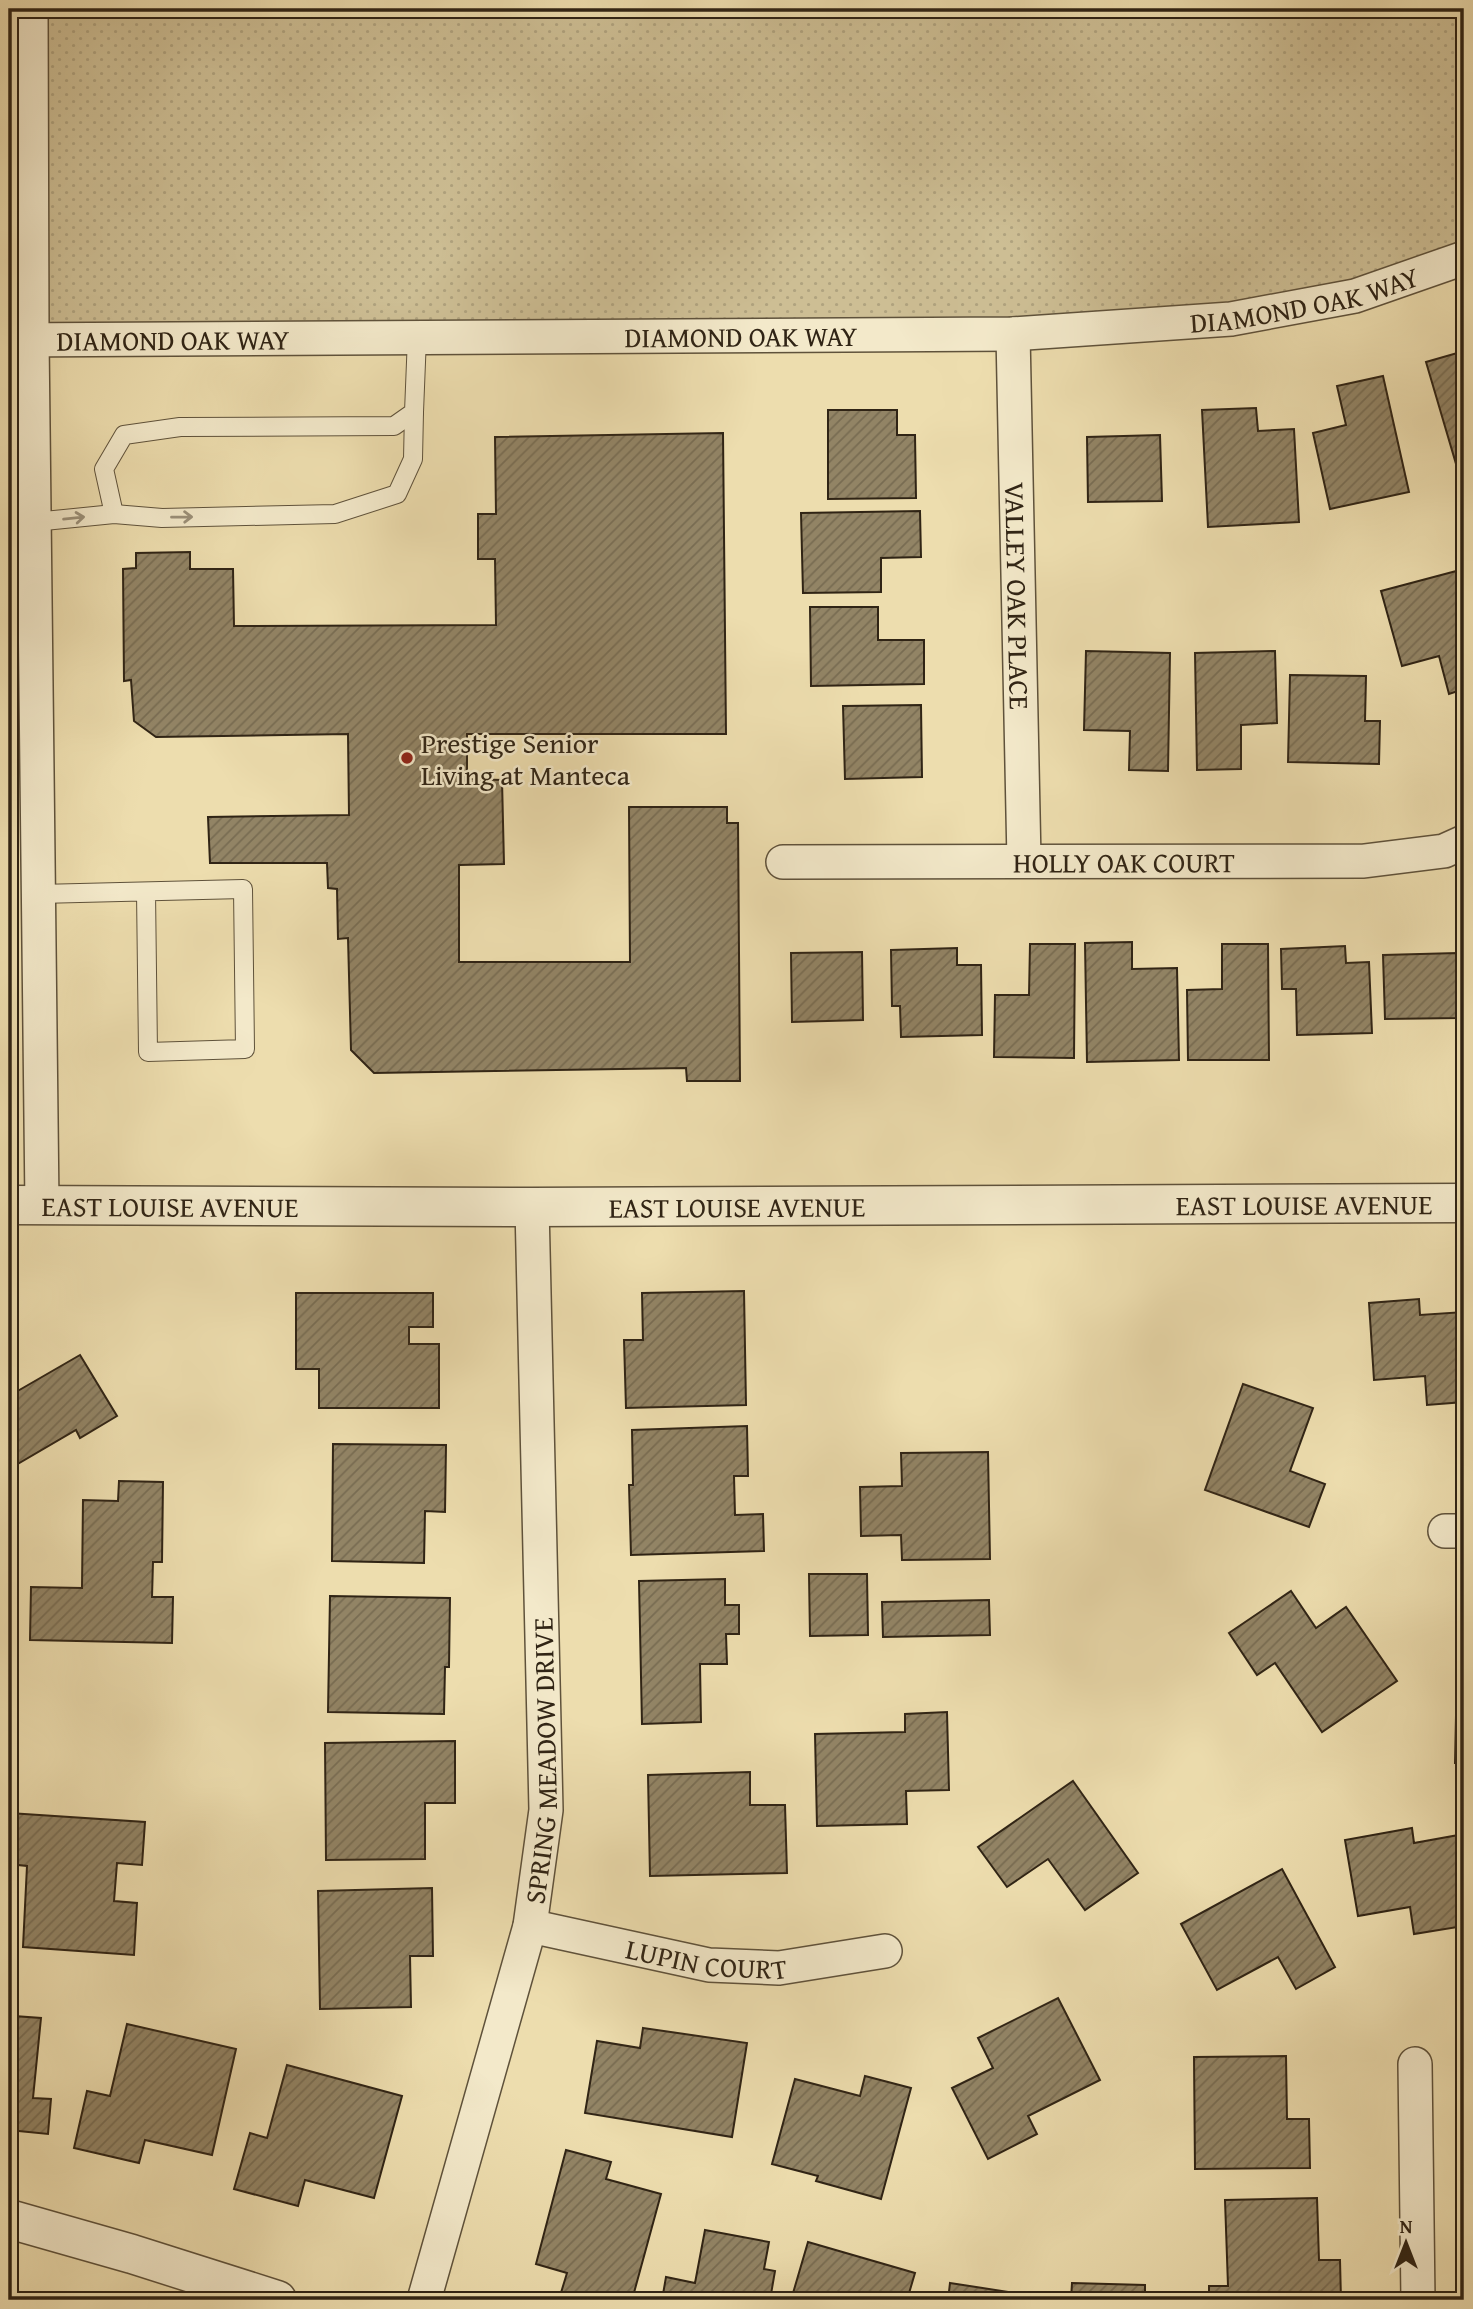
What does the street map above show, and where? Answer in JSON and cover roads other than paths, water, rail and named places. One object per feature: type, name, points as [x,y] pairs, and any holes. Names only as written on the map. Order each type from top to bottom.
[{"type":"street","points":[[26,1205],[39,894],[34,522],[21,339],[31,9]]},
{"type":"street","name":"DIAMOND OAK WAY","points":[[21,339],[1013,334],[1231,319],[1355,296],[1464,258]]},
{"type":"street","name":"VALLEY OAK PLACE","points":[[1013,334],[1024,860]]},
{"type":"street","name":"HOLLY OAK COURT","points":[[783,862],[1364,860],[1444,851],[1464,842]]},
{"type":"street","name":"EAST LOUISE AVENUE","points":[[26,1205],[533,1207],[1464,1203]]},
{"type":"street","name":"SPRING MEADOW DRIVE","points":[[424,2300],[530,1926],[546,1810],[533,1207]]},
{"type":"street","name":"LUPIN COURT","points":[[530,1926],[709,1965],[779,1968],[885,1951]]},
{"type":"street","points":[[1415,2064],[1418,2300]]},
{"type":"street","points":[[9,2219],[277,2300]]},
{"type":"lane","points":[[34,522],[114,514],[162,518],[335,514],[397,494],[413,459],[417,337]]},
{"type":"lane","points":[[114,514],[104,469],[124,435],[180,427],[394,426],[414,412]]},
{"type":"lane","points":[[39,894],[243,889],[245,1049],[148,1052],[146,892]]},
{"type":"place","name":"Prestige Senior Living at Manteca","points":[[407,758]]}]
